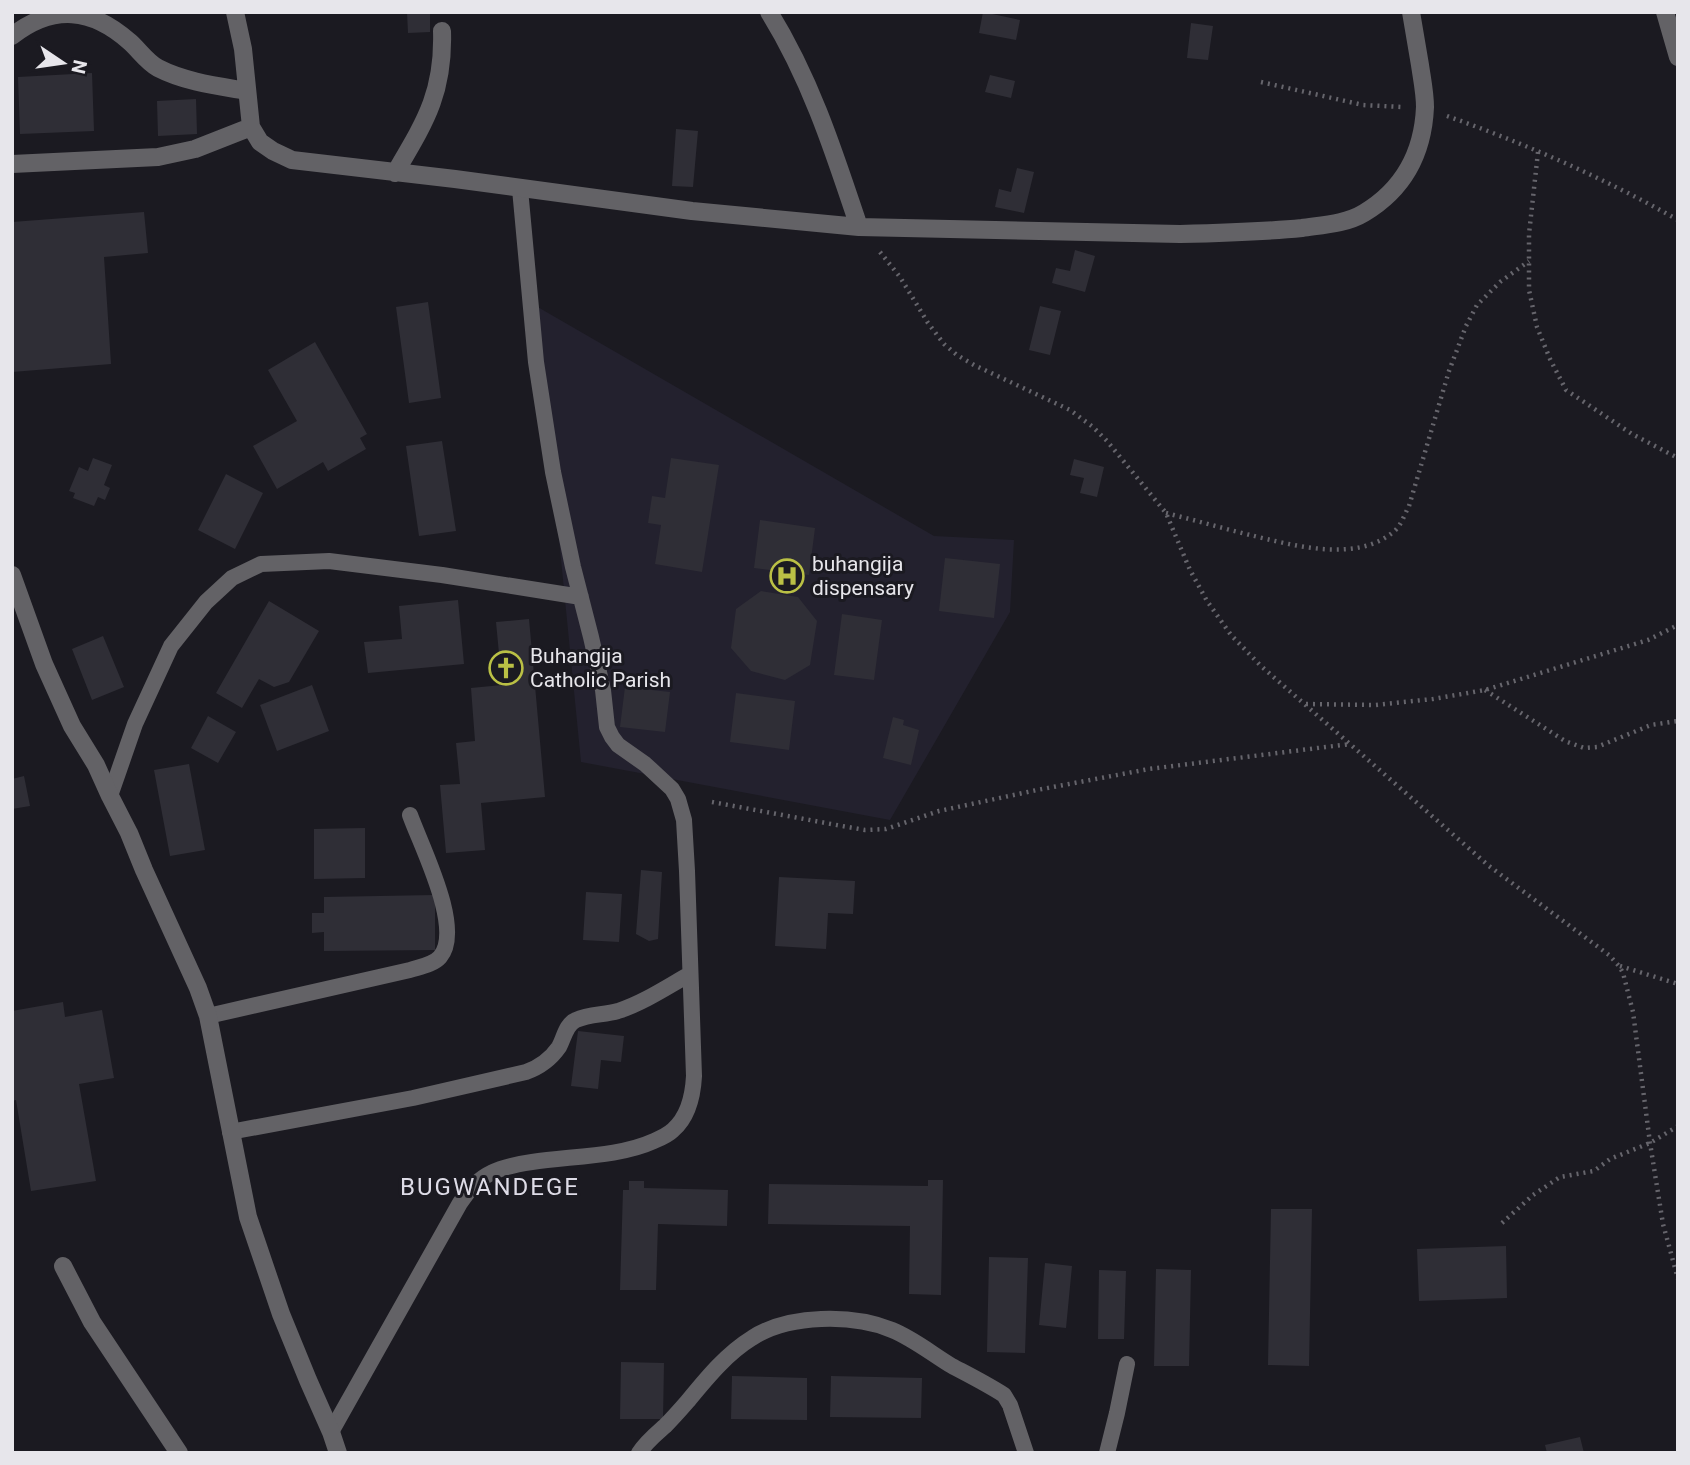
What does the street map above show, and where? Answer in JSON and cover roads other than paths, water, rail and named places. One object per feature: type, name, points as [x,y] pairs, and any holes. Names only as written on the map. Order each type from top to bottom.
[{"type":"street","points":[[235,12],[243,49],[251,127],[260,142],[292,160],[692,211],[859,227],[1191,234],[1322,226],[1363,214],[1399,184],[1409,171],[1417,150],[1425,108],[1411,12]]},
{"type":"street","points":[[769,12],[809,86],[831,141],[859,227]]},
{"type":"street","points":[[1665,12],[1678,57]]},
{"type":"street","points":[[12,36],[50,15],[86,16],[110,27],[158,68],[207,84],[247,92]]},
{"type":"street","points":[[395,173],[420,131],[432,104],[442,66],[442,31]]},
{"type":"street","points":[[12,164],[158,157],[195,149],[251,127]]},
{"type":"street","points":[[12,575],[44,664],[72,726],[96,765],[129,833],[198,988],[208,1016],[248,1217],[281,1314],[338,1453]]},
{"type":"street","points":[[63,1266],[92,1322],[179,1453]]},
{"type":"lane","points":[[331,1433],[460,1203],[479,1180],[493,1172],[516,1165],[627,1150],[663,1137],[677,1127],[687,1109],[693,1084],[684,820],[681,806],[672,789],[645,764],[618,745],[609,732],[600,677],[553,472],[536,362],[520,188]]},
{"type":"lane","points":[[110,796],[135,724],[171,646],[206,602],[232,578],[261,564],[330,561],[581,597]]},
{"type":"lane","points":[[208,1016],[410,970],[439,958],[447,939],[446,920],[441,896],[410,815]]},
{"type":"lane","points":[[230,1132],[413,1098],[526,1072],[542,1066],[552,1056],[568,1027],[575,1020],[628,1007],[690,974]]},
{"type":"lane","points":[[639,1453],[722,1362],[752,1337],[793,1323],[836,1319],[879,1325],[892,1330],[917,1342],[1004,1395],[1026,1453]]},
{"type":"lane","points":[[1107,1453],[1127,1364]]},
{"type":"place","name":"buhangija dispensary","points":[[787,576]]},
{"type":"place","name":"Buhangija Catholic Parish","points":[[506,668]]},
{"type":"district","name":"BUGWANDEGE","points":[[490,1187]]}]
